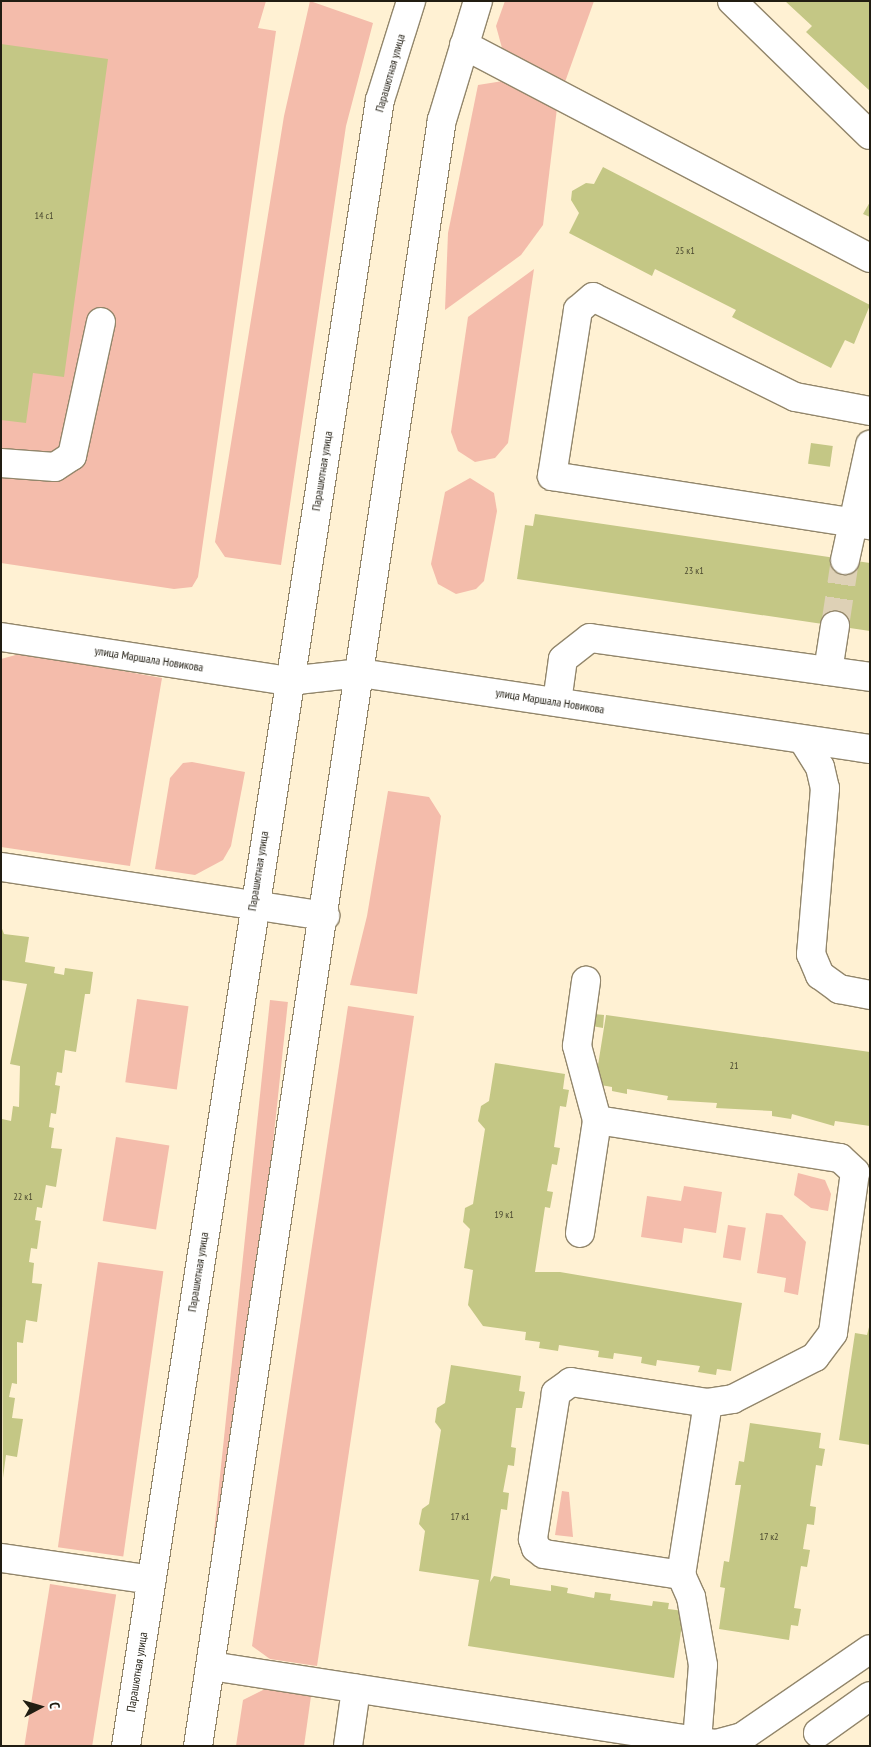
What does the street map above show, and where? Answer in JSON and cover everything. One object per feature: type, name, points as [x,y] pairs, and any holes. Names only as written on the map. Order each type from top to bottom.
[{"type":"main road","name":"Парашютная улица","points":[[126,1746],[252,905],[380,100],[411,1]]},
{"type":"main road","points":[[198,1746],[325,916],[442,120],[478,1]]},
{"type":"main road","points":[[732,1],[870,135]]},
{"type":"main road","points":[[464,45],[870,258]]},
{"type":"main road","points":[[860,523],[552,476],[578,310],[593,298],[795,397],[870,411]]},
{"type":"main road","points":[[1,463],[54,467],[72,456],[101,322]]},
{"type":"main road","points":[[845,560],[860,523],[870,445]]},
{"type":"main road","points":[[828,671],[835,626]]},
{"type":"main road","name":"улица Маршала Новикова","points":[[1,637],[288,681],[360,673],[870,750]]},
{"type":"main road","points":[[557,702],[563,659],[590,638],[870,677]]},
{"type":"main road","points":[[803,740],[820,767],[825,788],[811,954],[820,975],[839,989],[870,995]]},
{"type":"main road","points":[[1,867],[325,916]]},
{"type":"main road","points":[[580,1233],[597,1120],[577,1046],[586,981]]},
{"type":"main road","points":[[597,1120],[840,1158],[855,1172],[833,1333],[826,1347],[815,1358],[734,1399],[708,1403],[571,1382],[561,1385],[556,1393],[534,1539],[544,1554],[681,1575]]},
{"type":"main road","points":[[679,1741],[703,1665],[691,1597],[681,1575],[708,1403]]},
{"type":"main road","points":[[1,1558],[151,1580]]},
{"type":"main road","points":[[211,1666],[679,1741],[716,1744],[742,1738],[870,1649]]},
{"type":"main road","points":[[348,1746],[356,1688]]},
{"type":"main road","points":[[796,1700],[822,1739],[870,1696]]},
{"type":"shaded area","points":[[1,1],[266,1],[258,28],[276,31],[198,577],[192,587],[174,589],[1,563]]},
{"type":"shaded area","points":[[310,1],[373,23],[346,126],[281,565],[225,557],[215,542],[284,116]]},
{"type":"shaded area","points":[[505,1],[594,1],[565,82],[502,48],[496,26]]},
{"type":"shaded area","points":[[503,81],[557,108],[543,225],[521,255],[445,310],[448,233],[478,85]]},
{"type":"shaded area","points":[[534,269],[508,443],[495,458],[475,462],[458,451],[451,432],[468,317]]},
{"type":"shaded area","points":[[470,478],[494,493],[497,511],[484,581],[476,589],[456,594],[438,584],[431,564],[445,492]]},
{"type":"shaded area","points":[[23,653],[162,678],[130,866],[1,847],[1,659]]},
{"type":"shaded area","points":[[192,762],[245,772],[231,846],[223,860],[195,875],[155,869],[170,778],[183,763]]},
{"type":"shaded area","points":[[388,791],[429,797],[441,816],[417,994],[350,985],[367,916]]},
{"type":"shaded area","points":[[137,999],[188,1006],[177,1089],[125,1082]]},
{"type":"shaded area","points":[[270,1000],[288,1002],[210,1746],[192,1746]]},
{"type":"shaded area","points":[[348,1006],[414,1016],[317,1666],[270,1659],[252,1646]]},
{"type":"shaded area","points":[[116,1137],[169,1145],[156,1229],[103,1221]]},
{"type":"shaded area","points":[[798,1173],[825,1180],[831,1194],[828,1211],[811,1208],[794,1195]]},
{"type":"shaded area","points":[[684,1186],[722,1192],[716,1233],[684,1228],[682,1243],[641,1237],[647,1196],[681,1201]]},
{"type":"shaded area","points":[[766,1213],[782,1215],[806,1242],[798,1295],[784,1292],[786,1278],[757,1273]]},
{"type":"shaded area","points":[[728,1225],[746,1228],[741,1260],[723,1258]]},
{"type":"shaded area","points":[[98,1262],[163,1271],[123,1556],[58,1547]]},
{"type":"shaded area","points":[[562,1491],[569,1492],[573,1537],[555,1535]]},
{"type":"shaded area","points":[[50,1584],[116,1594],[92,1746],[24,1746]]},
{"type":"shaded area","points":[[265,1689],[311,1696],[304,1746],[236,1746],[243,1700]]},
{"type":"building","points":[[785,1],[870,1],[870,91],[806,32],[812,26]]},
{"type":"building","points":[[1,44],[108,59],[64,377],[33,373],[26,423],[1,420]]},
{"type":"building","points":[[603,167],[870,305],[854,344],[845,340],[831,368],[732,317],[736,310],[655,269],[652,276],[569,233],[579,213],[571,200],[572,191],[586,183],[594,184]]},
{"type":"building","points":[[870,202],[870,217],[863,214]]},
{"type":"building","points":[[811,443],[833,446],[830,467],[808,464]]},
{"type":"building","points":[[535,514],[870,563],[870,631],[517,579],[525,525],[533,526]]},
{"type":"building","points":[[1,926],[4,934],[29,937],[25,962],[55,967],[54,973],[64,975],[65,968],[93,972],[90,994],[85,994],[76,1052],[65,1050],[62,1073],[57,1072],[55,1085],[60,1086],[56,1114],[51,1113],[49,1127],[54,1128],[51,1148],[62,1149],[56,1187],[46,1185],[42,1208],[37,1207],[35,1220],[41,1221],[37,1249],[31,1248],[29,1262],[34,1263],[32,1283],[42,1284],[37,1322],[26,1320],[23,1343],[17,1342],[17,1384],[12,1383],[9,1397],[15,1398],[12,1418],[23,1419],[17,1457],[6,1455],[3,1478],[1,1125],[2,1119],[11,1121],[13,1106],[19,1107],[20,1066],[10,1064],[27,984],[1,980]]},
{"type":"building","points":[[594,1014],[604,1015],[603,1028],[592,1026]]},
{"type":"building","points":[[606,1015],[870,1052],[870,1126],[835,1121],[834,1126],[792,1114],[791,1119],[772,1116],[772,1111],[716,1108],[717,1103],[667,1100],[668,1096],[627,1089],[627,1094],[612,1091],[612,1087],[595,1084]]},
{"type":"building","points":[[495,1063],[565,1074],[563,1089],[569,1090],[566,1107],[560,1106],[554,1147],[560,1148],[557,1165],[552,1164],[547,1191],[553,1192],[550,1208],[545,1207],[535,1272],[560,1272],[742,1303],[731,1371],[717,1369],[716,1375],[698,1372],[700,1366],[657,1360],[656,1366],[641,1363],[642,1357],[614,1353],[613,1359],[598,1357],[599,1351],[559,1345],[558,1351],[539,1348],[540,1342],[525,1340],[526,1332],[483,1326],[468,1305],[473,1270],[464,1268],[470,1229],[463,1222],[465,1208],[473,1204],[485,1129],[478,1121],[481,1106],[489,1101]]},
{"type":"building","points":[[870,1323],[870,1445],[839,1440],[855,1333],[867,1335]]},
{"type":"building","points":[[451,1365],[521,1376],[519,1391],[525,1392],[522,1408],[516,1408],[511,1447],[516,1448],[514,1466],[508,1465],[503,1492],[509,1493],[507,1510],[501,1509],[490,1582],[494,1576],[510,1579],[510,1585],[551,1591],[551,1585],[568,1588],[567,1593],[594,1598],[595,1592],[611,1594],[610,1600],[652,1606],[653,1601],[669,1603],[668,1609],[684,1611],[674,1678],[468,1646],[479,1580],[419,1571],[425,1531],[419,1524],[422,1509],[429,1504],[441,1430],[435,1422],[437,1408],[445,1403]]},
{"type":"building","points":[[750,1423],[821,1433],[819,1448],[825,1449],[822,1466],[816,1465],[810,1506],[816,1507],[814,1525],[807,1524],[803,1549],[810,1550],[807,1567],[801,1566],[794,1608],[801,1609],[798,1626],[791,1625],[789,1640],[719,1629],[725,1588],[720,1587],[724,1561],[729,1562],[741,1485],[735,1485],[739,1461],[744,1462]]},
{"type":"tunnel","points":[[835,626],[845,560]]}]
